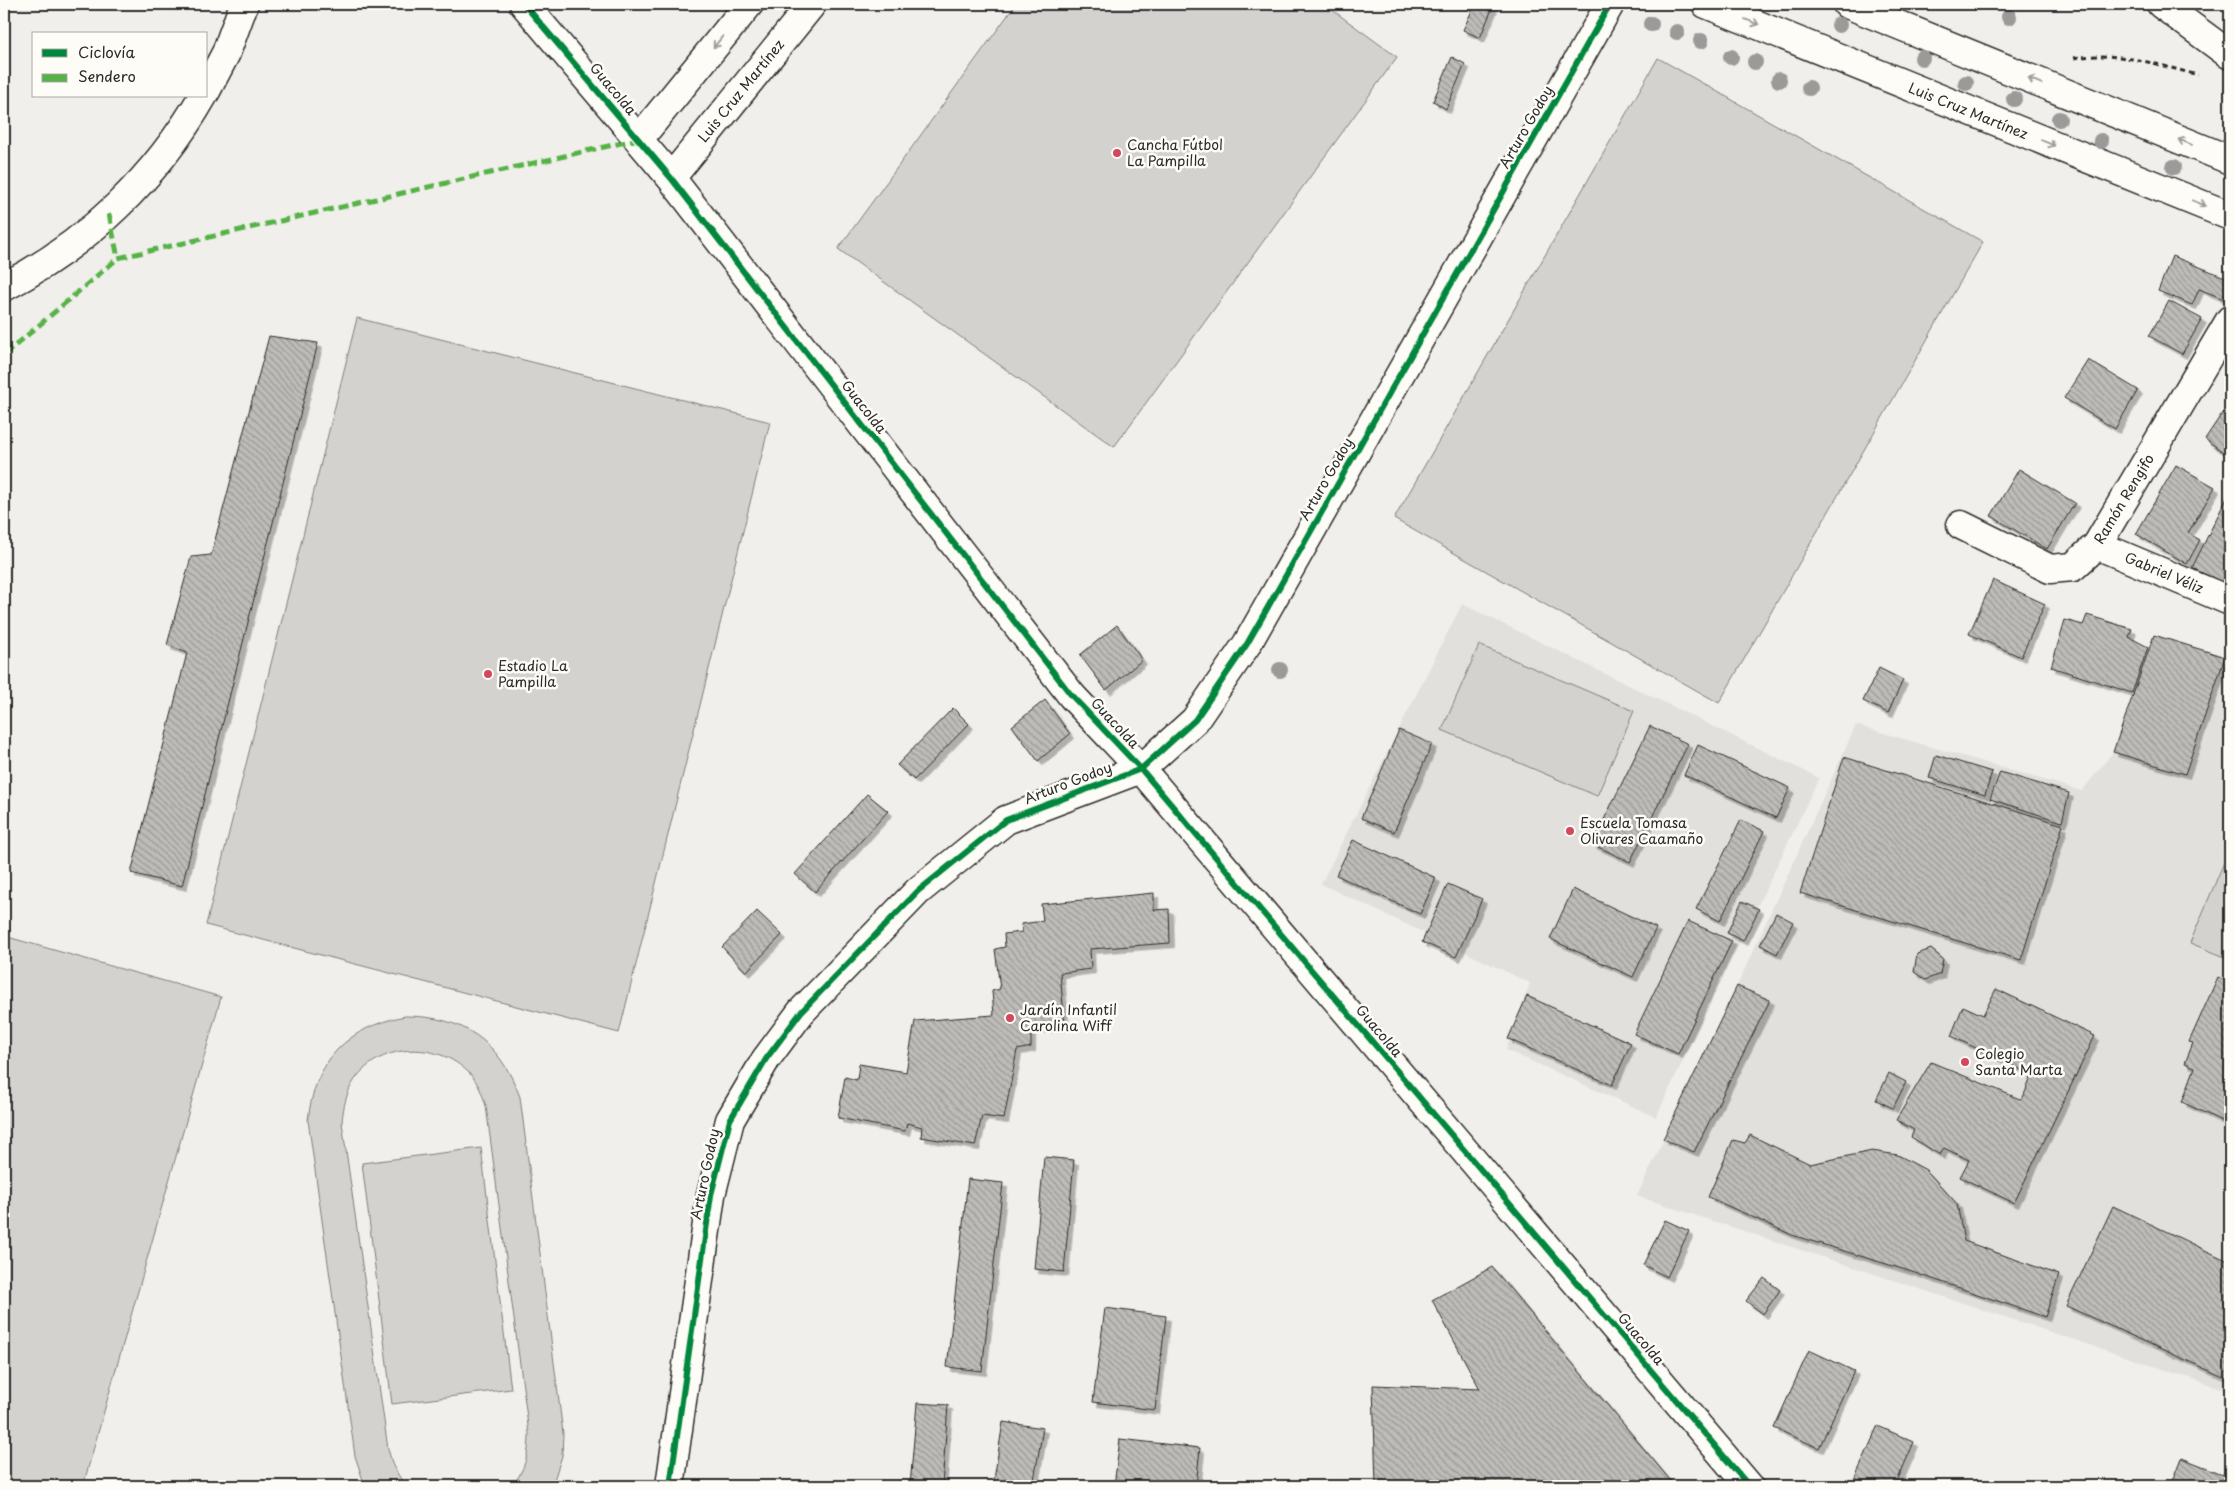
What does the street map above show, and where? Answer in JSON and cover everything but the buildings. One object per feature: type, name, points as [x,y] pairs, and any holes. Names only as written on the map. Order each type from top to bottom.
[{"type":"street","points":[[208,87],[226,53],[244,4]]},
{"type":"street","name":"Guacolda","points":[[524,4],[671,178],[1072,696],[1141,769],[1750,1486]]},
{"type":"street","points":[[639,139],[749,4]]},
{"type":"street","name":"Luis Cruz Martínez","points":[[671,178],[812,4]]},
{"type":"street","name":"Arturo Godoy","points":[[670,1486],[711,1195],[730,1120],[766,1059],[801,1012],[918,891],[1006,820],[1141,769],[1195,720],[1247,644],[1610,4]]},
{"type":"street","name":"Luis Cruz Martínez","points":[[1706,4],[2230,216]]},
{"type":"street","points":[[1847,4],[2230,160]]},
{"type":"street","points":[[2162,4],[2230,55]]},
{"type":"street","points":[[4,287],[30,274],[71,246],[109,214],[144,179],[175,141],[202,98]]},
{"type":"street","name":"Ramón Rengifo","points":[[1961,525],[2050,569],[2073,567],[2097,545],[2230,320]]},
{"type":"street","name":"Gabriel Véliz","points":[[2097,545],[2230,601]]},
{"type":"path","points":[[2069,59],[2114,56],[2151,61],[2200,75]]},
{"type":"shaded area","name":"Cancha Fútbol La Pampilla","points":[[1016,4],[1324,4],[1397,57],[1114,447],[838,249]]},
{"type":"shaded area","points":[[1658,58],[1983,242],[1719,703],[1394,519]]},
{"type":"shaded area","name":"Estadio La Pampilla","points":[[357,318],[770,422],[619,1033],[206,925]]},
{"type":"shaded area","name":"Escuela Tomasa Olivares Caamaño","points":[[1462,604],[1819,778],[1656,1117],[1506,1050],[1530,983],[1321,884]]},
{"type":"shaded area","name":"Colegio Santa Marta","points":[[2222,619],[2230,622],[2230,1391],[1637,1196],[1737,986],[1856,725],[2082,791],[2113,752],[2154,635],[2225,656]]},
{"type":"shaded area","points":[[1479,645],[1634,711],[1597,796],[1442,730]]},
{"type":"shaded area","points":[[2230,848],[2230,959],[2190,943]]},
{"type":"shaded area","points":[[4,936],[221,997],[83,1486],[4,1486]]},
{"type":"shaded area","points":[[405,1016],[426,1017],[445,1021],[462,1027],[477,1036],[502,1061],[520,1097],[563,1433],[562,1456],[552,1486],[512,1486],[520,1474],[525,1461],[529,1433],[486,1106],[476,1082],[466,1070],[452,1060],[420,1050],[387,1055],[373,1062],[360,1073],[350,1088],[344,1109],[342,1122],[388,1449],[393,1466],[405,1486],[365,1486],[355,1456],[308,1120],[318,1080],[326,1064],[337,1050],[350,1038],[366,1029],[384,1021]]},
{"type":"shaded area","points":[[481,1148],[511,1389],[392,1404],[362,1163]]},
{"type":"marked path","points":[[4,355],[118,258],[639,139]]},
{"type":"marked path","points":[[109,214],[118,258]]},
{"type":"cycle path","points":[[524,4],[671,178],[1072,696],[1141,769],[1749,1486]]},
{"type":"cycle path","points":[[670,1486],[711,1195],[730,1120],[766,1059],[801,1012],[918,891],[1006,820],[1141,769],[1195,720],[1247,644],[1610,4]]},
{"type":"place","name":"Cancha Fútbol La Pampilla","points":[[1117,153]]},
{"type":"place","name":"Estadio La Pampilla","points":[[488,674]]},
{"type":"place","name":"Escuela Tomasa Olivares Caamaño","points":[[1570,831]]},
{"type":"place","name":"Jardín Infantil Carolina Wiff","points":[[1010,1018]]},
{"type":"place","name":"Colegio Santa Marta","points":[[1965,1062]]}]
